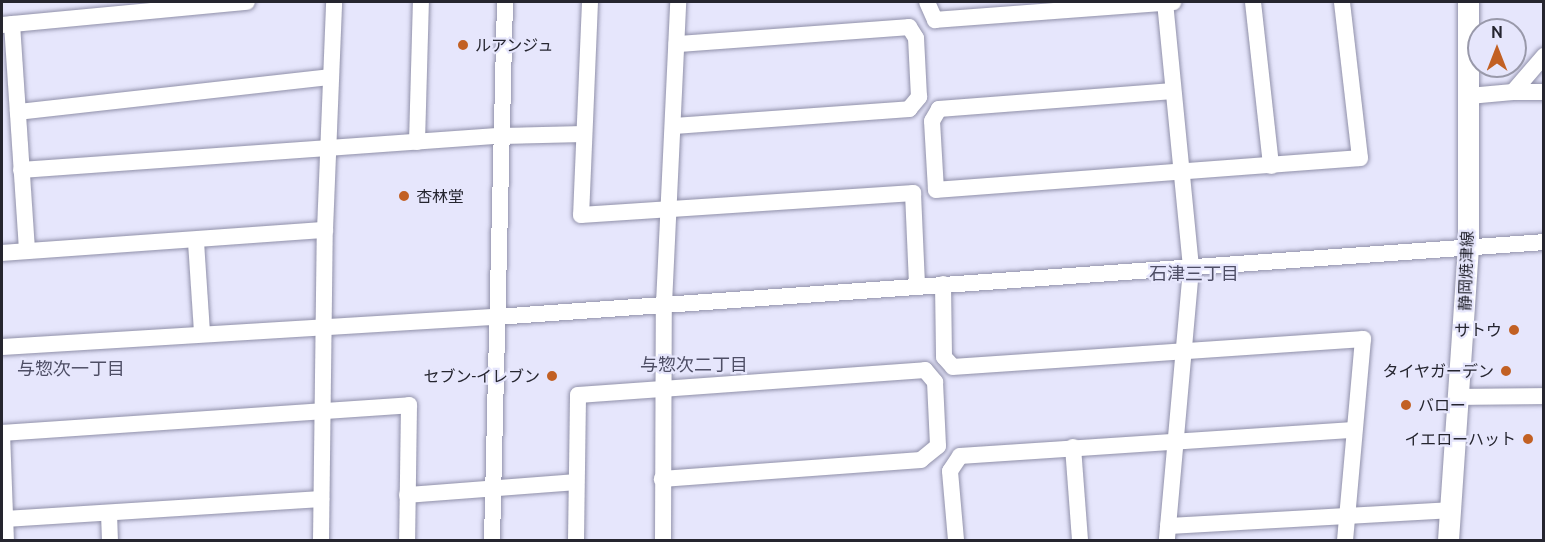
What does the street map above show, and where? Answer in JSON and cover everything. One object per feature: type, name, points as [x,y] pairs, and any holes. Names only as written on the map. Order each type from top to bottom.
[{"type":"main road","name":"静岡焼津線","points":[[1448,540],[1460,397],[1468,247],[1468,2]]},
{"type":"street","points":[[27,251],[18,112],[7,24],[158,6],[247,2]]},
{"type":"street","points":[[321,540],[325,230],[334,2]]},
{"type":"street","points":[[417,142],[421,2]]},
{"type":"street","points":[[492,540],[505,2]]},
{"type":"street","points":[[590,2],[581,215],[913,193],[917,285]]},
{"type":"street","points":[[663,540],[664,304],[678,2]]},
{"type":"street","points":[[927,2],[935,20],[1168,2],[1180,174],[1191,268],[1168,533],[1347,516],[1450,510]]},
{"type":"street","points":[[1253,2],[1271,166]]},
{"type":"street","points":[[1173,91],[939,109],[932,121],[936,190],[1180,174],[1360,158],[1342,2]]},
{"type":"street","points":[[674,126],[909,109],[919,97],[916,38],[909,27],[677,44]]},
{"type":"street","points":[[1513,92],[1544,56]]},
{"type":"street","points":[[18,112],[330,77]]},
{"type":"street","points":[[1469,96],[1544,92]]},
{"type":"street","points":[[21,170],[501,136],[584,134]]},
{"type":"street","points":[[2,253],[196,242],[325,230]]},
{"type":"street","points":[[196,242],[202,333]]},
{"type":"street","points":[[2,347],[202,333],[496,317],[917,285],[1544,242]]},
{"type":"street","points":[[943,284],[944,357],[953,367],[1363,339],[1353,430],[1345,540]]},
{"type":"street","points":[[576,540],[578,395],[925,370],[935,382],[938,446],[921,460],[662,479]]},
{"type":"street","points":[[1460,397],[1544,396]]},
{"type":"street","points":[[6,540],[2,433],[409,405],[407,540]]},
{"type":"street","points":[[956,540],[950,471],[960,456],[1353,430]]},
{"type":"street","points":[[1073,447],[1080,540]]},
{"type":"street","points":[[407,495],[575,482]]},
{"type":"street","points":[[5,519],[321,499]]},
{"type":"street","points":[[109,513],[110,540]]},
{"type":"place","name":"ルアンジュ","points":[[463,45]]},
{"type":"place","name":"杏林堂","points":[[404,196]]},
{"type":"place","name":"サトウ","points":[[1514,330]]},
{"type":"place","name":"タイヤガーデン","points":[[1506,371]]},
{"type":"place","name":"セブン-イレブン","points":[[552,376]]},
{"type":"place","name":"バロー","points":[[1406,405]]},
{"type":"place","name":"イエローハット","points":[[1528,439]]},
{"type":"district","name":"石津三丁目","points":[[1194,273]]},
{"type":"district","name":"与惣次二丁目","points":[[694,364]]},
{"type":"district","name":"与惣次一丁目","points":[[71,368]]}]
